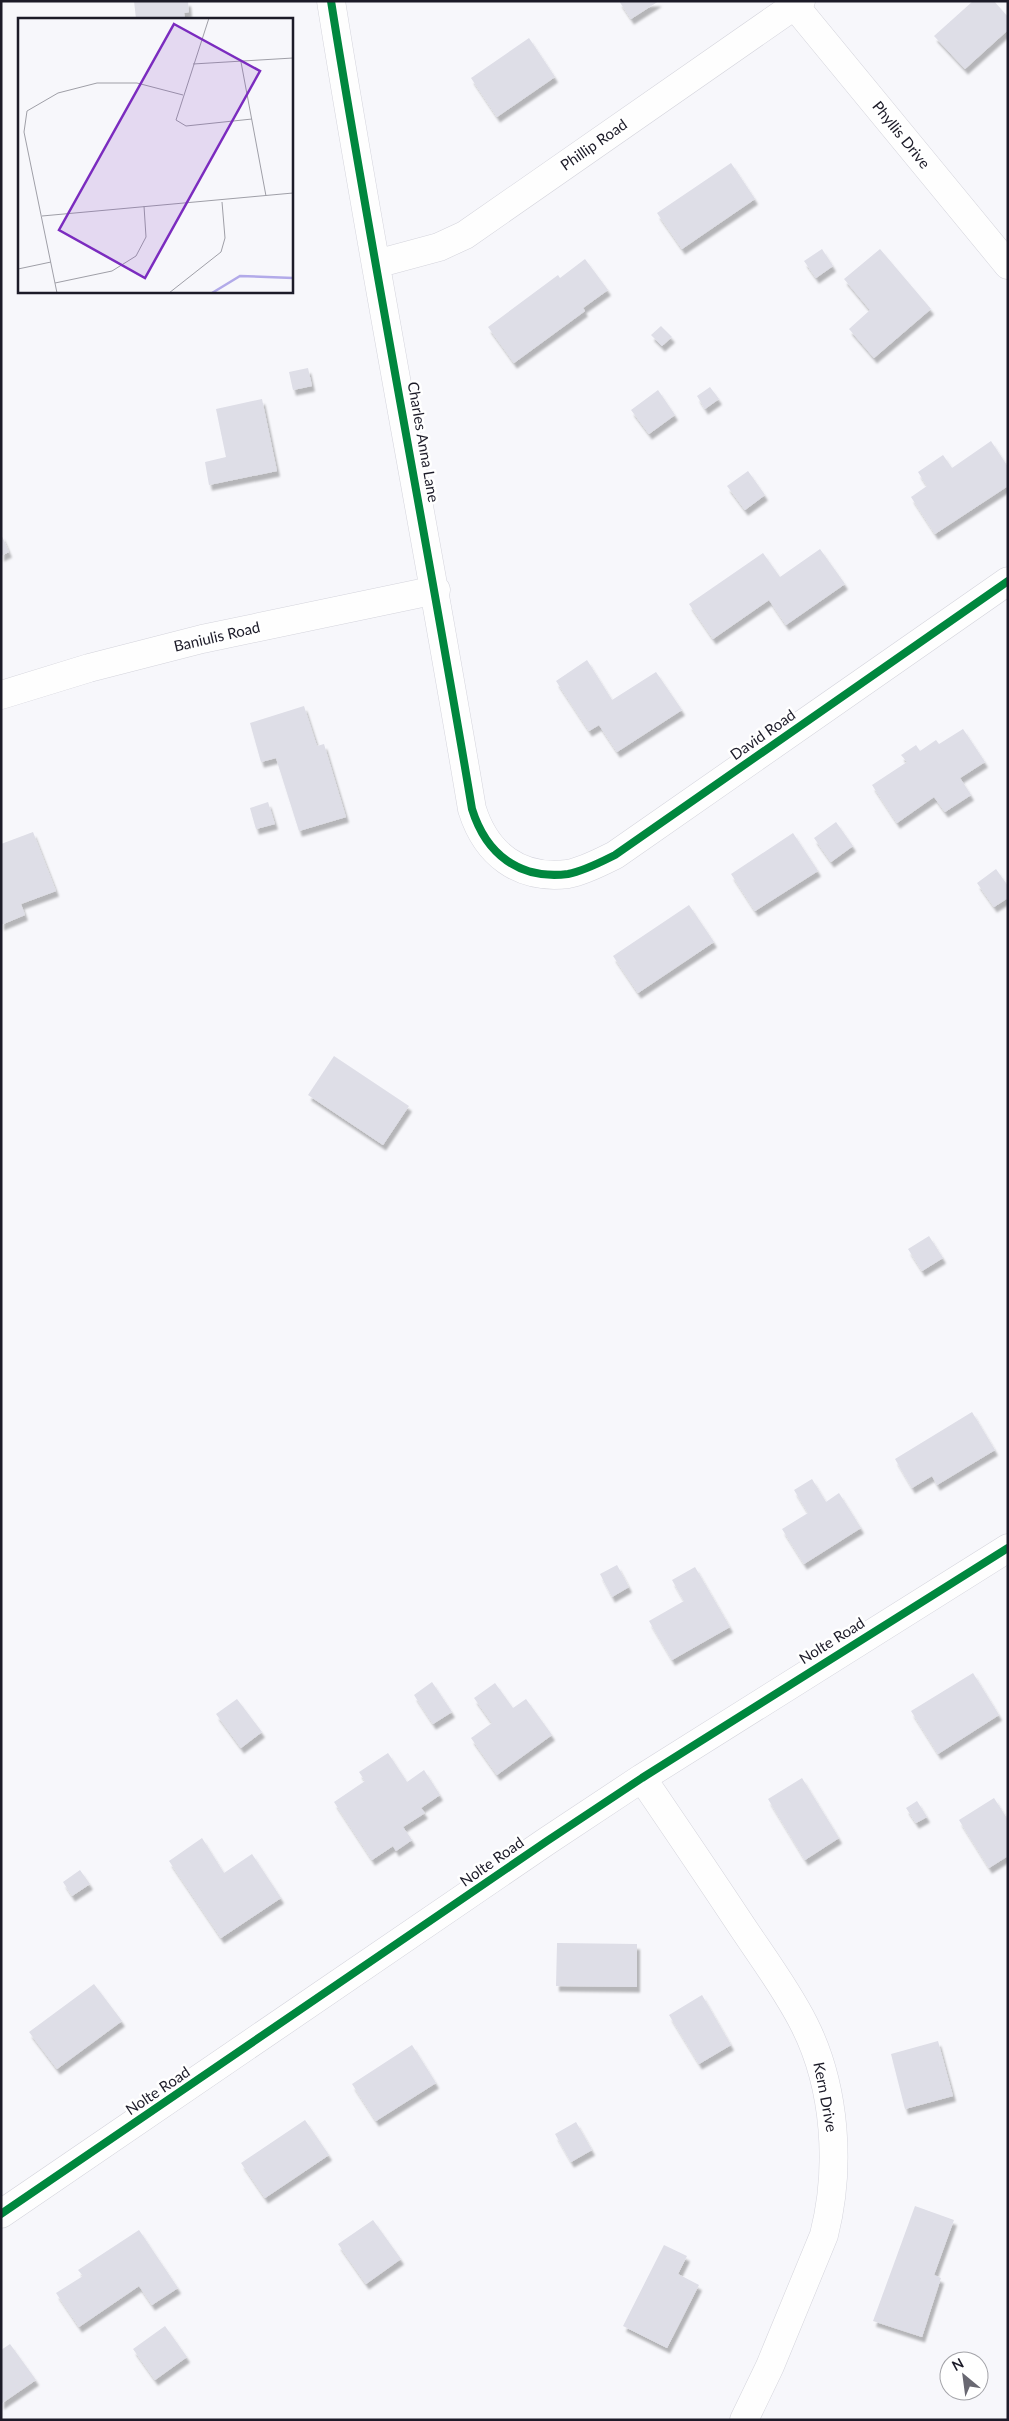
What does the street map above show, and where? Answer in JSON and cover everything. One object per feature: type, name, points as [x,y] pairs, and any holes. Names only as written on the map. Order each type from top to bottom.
[{"type":"street","name":"Charles Anna Lane","points":[[331,1],[376,264],[436,590],[472,809],[477,825],[490,846],[520,869]]},
{"type":"street","name":"Phillip Road","points":[[376,264],[439,247],[465,235],[798,3]]},
{"type":"street","name":"Phyllis Drive","points":[[798,3],[1008,265]]},
{"type":"street","name":"David Road","points":[[520,869],[533,872],[570,874],[615,855],[1008,581]]},
{"type":"street","name":"Baniulis Road","points":[[1,695],[89,668],[202,639],[436,590]]},
{"type":"street","name":"Nolte Road","points":[[1,2214],[642,1778],[1008,1548]]},
{"type":"street","name":"Kern Drive","points":[[642,1778],[774,1974],[805,2025],[816,2050],[825,2081],[830,2114],[834,2172],[830,2212],[824,2235],[770,2366],[744,2420]]},
{"type":"building","points":[[134,1],[188,1],[189,12],[184,13],[185,18],[136,18]]},
{"type":"building","points":[[619,1],[659,1],[631,19]]},
{"type":"building","points":[[973,1],[994,1],[1008,17],[1008,30],[965,69],[934,36]]},
{"type":"building","points":[[529,38],[555,77],[497,117],[471,78]]},
{"type":"building","points":[[731,163],[755,199],[682,249],[657,213]]},
{"type":"building","points":[[822,249],[833,266],[816,278],[804,261]]},
{"type":"building","points":[[880,249],[931,309],[874,358],[849,329],[870,310],[844,279]]},
{"type":"building","points":[[585,259],[608,290],[583,308],[585,311],[514,363],[488,327],[558,275],[560,278]]},
{"type":"building","points":[[661,326],[672,337],[662,346],[651,335]]},
{"type":"building","points":[[308,368],[312,386],[293,390],[289,372]]},
{"type":"building","points":[[710,387],[719,399],[705,409],[697,396]]},
{"type":"building","points":[[658,390],[675,415],[649,434],[631,410]]},
{"type":"building","points":[[262,399],[277,471],[209,485],[205,462],[226,457],[216,409]]},
{"type":"building","points":[[991,441],[1008,467],[1008,486],[935,534],[911,497],[927,486],[918,472],[943,455],[952,468]]},
{"type":"building","points":[[748,471],[765,495],[745,510],[727,486]]},
{"type":"building","points":[[1,534],[9,552],[1,556]]},
{"type":"building","points":[[820,549],[845,584],[786,625],[769,600],[713,639],[689,604],[763,553],[780,577]]},
{"type":"building","points":[[587,660],[612,700],[656,672],[682,710],[617,752],[599,725],[589,731],[556,681]]},
{"type":"building","points":[[304,706],[317,746],[324,744],[346,817],[299,831],[276,758],[261,762],[250,723]]},
{"type":"building","points":[[963,729],[985,762],[960,778],[971,795],[945,812],[934,797],[897,823],[872,785],[907,762],[901,755],[916,745],[920,751],[936,740],[939,744]]},
{"type":"building","points":[[268,802],[275,824],[256,829],[250,808]]},
{"type":"building","points":[[836,822],[853,846],[831,862],[814,838]]},
{"type":"building","points":[[33,832],[56,891],[21,904],[25,915],[1,925],[1,844]]},
{"type":"building","points":[[793,833],[818,871],[755,911],[731,874]]},
{"type":"building","points":[[996,869],[1008,886],[1008,898],[994,907],[977,883]]},
{"type":"building","points":[[689,905],[714,942],[638,993],[613,956]]},
{"type":"building","points":[[334,1056],[409,1106],[383,1145],[308,1095]]},
{"type":"building","points":[[929,1236],[943,1258],[922,1271],[908,1249]]},
{"type":"building","points":[[972,1412],[995,1450],[937,1485],[932,1476],[912,1488],[895,1459]]},
{"type":"building","points":[[812,1479],[826,1502],[839,1493],[861,1528],[804,1564],[782,1529],[808,1513],[794,1490]]},
{"type":"building","points":[[617,1565],[629,1587],[612,1597],[600,1574]]},
{"type":"building","points":[[695,1567],[730,1627],[672,1660],[649,1621],[684,1601],[672,1580]]},
{"type":"building","points":[[973,1673],[999,1715],[938,1754],[911,1711]]},
{"type":"building","points":[[432,1682],[452,1712],[433,1724],[414,1695]]},
{"type":"building","points":[[495,1683],[513,1708],[526,1699],[552,1735],[497,1775],[471,1738],[492,1723],[474,1698]]},
{"type":"building","points":[[237,1699],[262,1732],[241,1748],[216,1714]]},
{"type":"building","points":[[388,1753],[407,1782],[424,1770],[440,1795],[421,1808],[425,1813],[403,1827],[412,1840],[396,1851],[393,1846],[372,1860],[334,1802],[365,1781],[359,1772]]},
{"type":"building","points":[[802,1778],[839,1838],[805,1860],[768,1799]]},
{"type":"building","points":[[994,1798],[1008,1820],[1008,1856],[989,1868],[959,1820]]},
{"type":"building","points":[[917,1801],[927,1817],[916,1823],[906,1808]]},
{"type":"building","points":[[202,1838],[224,1873],[252,1854],[281,1898],[221,1938],[169,1861]]},
{"type":"building","points":[[80,1870],[90,1884],[72,1896],[63,1882]]},
{"type":"building","points":[[557,1943],[637,1944],[637,1987],[556,1986]]},
{"type":"building","points":[[94,1984],[122,2021],[57,2069],[29,2032]]},
{"type":"building","points":[[702,1995],[731,2045],[699,2064],[669,2015]]},
{"type":"building","points":[[938,2041],[953,2096],[905,2109],[891,2054]]},
{"type":"building","points":[[412,2045],[436,2083],[376,2121],[352,2084]]},
{"type":"building","points":[[305,2120],[329,2155],[265,2198],[241,2163]]},
{"type":"building","points":[[576,2122],[592,2150],[571,2162],[555,2134]]},
{"type":"building","points":[[915,2206],[954,2220],[934,2275],[941,2278],[922,2337],[873,2321]]},
{"type":"building","points":[[373,2220],[401,2259],[366,2284],[338,2244]]},
{"type":"building","points":[[139,2230],[178,2288],[152,2305],[139,2286],[79,2327],[56,2293],[83,2276],[78,2270]]},
{"type":"building","points":[[664,2245],[687,2256],[678,2274],[699,2285],[667,2348],[623,2326]]},
{"type":"building","points":[[165,2326],[187,2357],[155,2380],[133,2349]]},
{"type":"building","points":[[10,2344],[36,2380],[1,2404],[1,2350]]},
{"type":"cycle path","points":[[331,1],[472,809],[486,839],[507,861],[534,873],[550,875],[574,873],[615,855],[1008,581]]},
{"type":"cycle path","points":[[1,2214],[642,1778],[1008,1548]]}]
